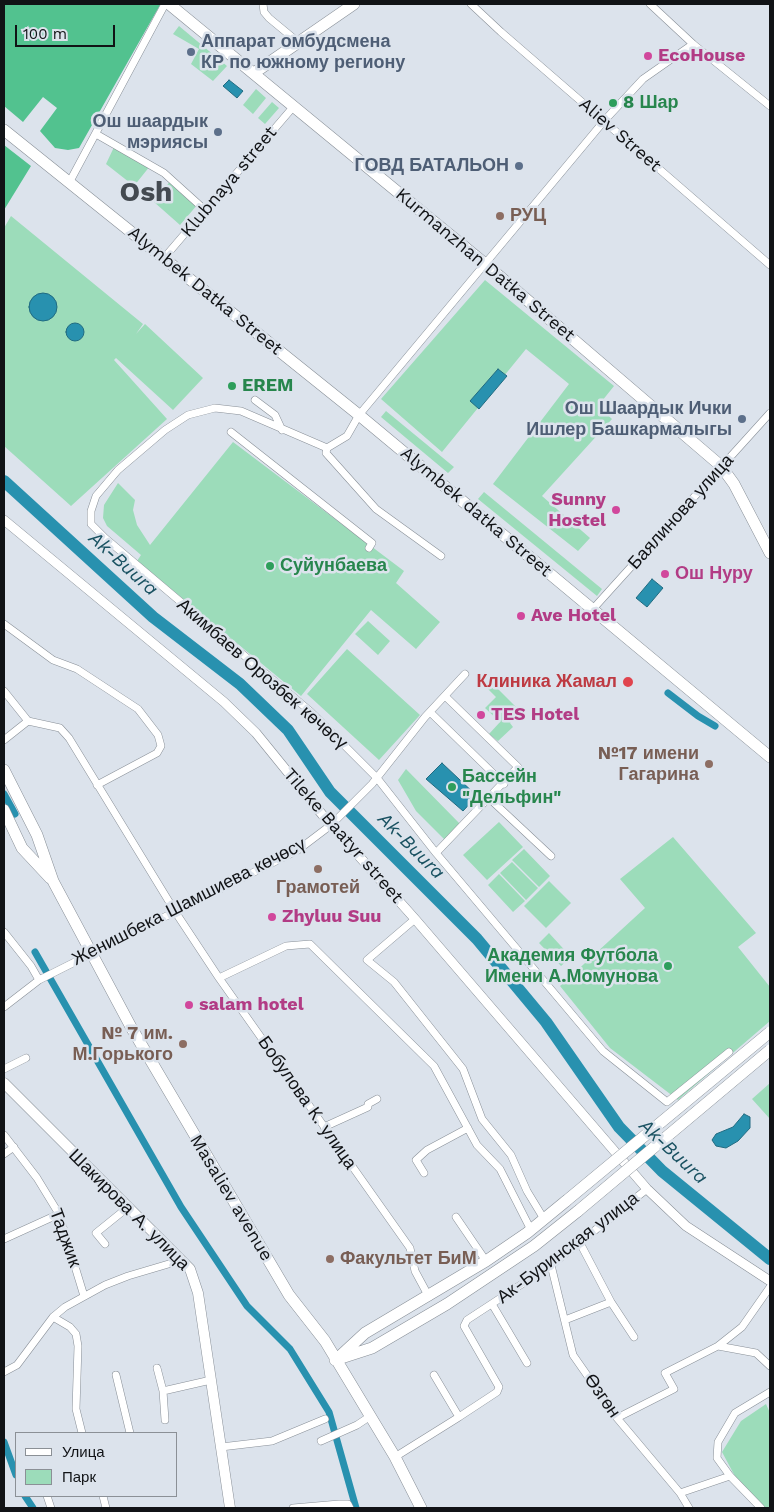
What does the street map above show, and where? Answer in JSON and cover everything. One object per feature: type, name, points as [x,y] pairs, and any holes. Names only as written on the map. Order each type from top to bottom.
[{"type":"main road","name":"Kurmanzhan Datka Street","points":[[167,4],[254,73],[484,264],[722,466],[734,484],[770,552]]},
{"type":"main road","points":[[254,73],[354,4]]},
{"type":"main road","name":"Alymbek Datka Street","points":[[4,130],[359,415]]},
{"type":"main road","name":"Alymbek datka Street","points":[[359,415],[592,610]]},
{"type":"main road","points":[[592,610],[770,756]]},
{"type":"main road","name":"Masaliev avenue","points":[[4,770],[37,835],[53,881],[174,1102],[289,1295],[316,1328],[395,1457],[421,1508]]},
{"type":"main road","name":"Masaliev avenue","points":[[4,810],[22,848],[53,881]]},
{"type":"main road","points":[[335,1360],[364,1333],[429,1297],[486,1262],[531,1230],[770,1032]]},
{"type":"main road","points":[[335,1360],[372,1348],[447,1304],[526,1251],[578,1211],[770,1050]]},
{"type":"main road","name":"Шакирова А. улица","points":[[4,1083],[127,1208],[182,1260],[195,1280],[230,1508]]},
{"type":"street","points":[[69,182],[167,4]]},
{"type":"street","points":[[263,4],[264,12],[298,42]]},
{"type":"street","name":"Aliev Street","points":[[471,4],[770,265]]},
{"type":"street","points":[[650,4],[692,44],[770,106]]},
{"type":"street","points":[[441,556],[376,509],[326,454],[327,448],[346,436],[359,415],[604,121],[643,80],[692,44]]},
{"type":"street","name":"Klubnaya street","points":[[164,258],[294,106]]},
{"type":"street","points":[[96,134],[164,173],[205,210]]},
{"type":"street","points":[[255,400],[275,415],[282,430]]},
{"type":"street","name":"Акимбаев Орозбек көчөсү","points":[[327,448],[231,409],[215,408],[188,415],[159,435],[118,470],[96,496],[91,511],[91,524],[105,538],[311,712],[377,778]]},
{"type":"street","name":"Баялинова улица","points":[[592,610],[770,413]]},
{"type":"street","points":[[231,432],[372,543],[369,548]]},
{"type":"street","name":"Tileke Baatyr street","points":[[4,520],[224,702],[256,733],[330,824],[415,919],[647,1189]]},
{"type":"street","points":[[4,624],[53,660],[77,669],[138,709],[158,735],[161,746],[157,753],[96,785]]},
{"type":"street","name":"Женишбека Шамшиева көчөсү","points":[[4,1007],[41,979],[54,972],[298,850],[339,816],[370,786],[430,712],[465,674]]},
{"type":"street","points":[[4,691],[28,721],[4,740]]},
{"type":"street","points":[[436,853],[490,799],[518,767],[445,696]]},
{"type":"street","points":[[430,712],[504,784]]},
{"type":"street","name":"Бобулова К. улица","points":[[28,721],[62,730],[219,978],[410,1248],[415,1271],[429,1297]]},
{"type":"street","points":[[377,778],[436,853],[603,1051],[659,1097],[667,1102],[729,1052]]},
{"type":"street","points":[[490,799],[551,856]]},
{"type":"street","points":[[415,919],[367,960],[394,982],[463,1069],[482,1119],[511,1155],[527,1192],[544,1219]]},
{"type":"street","points":[[4,932],[41,979]]},
{"type":"street","points":[[219,978],[286,946],[310,944],[434,1066],[477,1145],[500,1169],[531,1230]]},
{"type":"street","points":[[4,1069],[26,1058]]},
{"type":"street","points":[[324,1126],[368,1107],[368,1104],[377,1099]]},
{"type":"street","points":[[424,1173],[416,1160],[427,1150],[468,1128]]},
{"type":"street","name":"Таджик","points":[[4,1134],[37,1178],[59,1214],[84,1296]]},
{"type":"street","points":[[4,1154],[14,1147]]},
{"type":"street","name":"Ак-Буринская улица","points":[[459,1418],[497,1392],[499,1387],[464,1326],[467,1320],[580,1244],[647,1189],[686,1226],[770,1281]]},
{"type":"street","points":[[105,1244],[96,1233],[127,1208]]},
{"type":"street","points":[[4,1239],[59,1214]]},
{"type":"street","points":[[456,1217],[486,1262]]},
{"type":"street","points":[[580,1244],[611,1302],[634,1337]]},
{"type":"street","points":[[4,1372],[17,1365],[54,1317],[84,1296],[128,1276],[182,1260]]},
{"type":"street","name":"Өзгөн","points":[[551,1265],[574,1355],[617,1418],[680,1493],[689,1508]]},
{"type":"street","points":[[617,1418],[674,1389],[665,1372],[718,1346],[742,1327],[770,1286]]},
{"type":"street","points":[[565,1320],[611,1302]]},
{"type":"street","points":[[492,1304],[528,1363]]},
{"type":"street","points":[[54,1317],[70,1327],[76,1334],[78,1346],[76,1409],[82,1432]]},
{"type":"street","points":[[718,1346],[756,1353],[770,1366]]},
{"type":"street","points":[[157,1368],[163,1392],[165,1420]]},
{"type":"street","points":[[116,1375],[130,1432]]},
{"type":"street","points":[[395,1457],[459,1418],[434,1375]]},
{"type":"street","points":[[163,1392],[211,1380]]},
{"type":"street","points":[[762,1508],[730,1476],[717,1458],[718,1442],[735,1413],[770,1392]]},
{"type":"street","points":[[321,1441],[369,1417]]},
{"type":"street","points":[[221,1448],[272,1441],[325,1419]]},
{"type":"street","points":[[680,1493],[730,1476]]},
{"type":"street","points":[[293,1508],[339,1504],[348,1504],[350,1508]]},
{"type":"green space","points":[[4,4],[160,5],[79,148],[68,150],[55,148],[40,131],[57,108],[43,97],[23,122],[4,106]]},
{"type":"green space","points":[[179,26],[227,66],[213,81],[191,64],[199,49],[173,34]]},
{"type":"green space","points":[[256,89],[266,98],[253,114],[243,105]]},
{"type":"green space","points":[[272,102],[279,108],[265,124],[258,118]]},
{"type":"green space","points":[[4,145],[31,166],[4,210]]},
{"type":"green space","points":[[115,145],[150,166],[134,186],[106,164]]},
{"type":"green space","points":[[171,180],[198,204],[180,225],[154,202]]},
{"type":"green space","points":[[11,216],[143,324],[136,334],[145,324],[203,378],[173,410],[116,358],[114,360],[167,419],[71,506],[4,446],[4,228]]},
{"type":"green space","points":[[485,280],[614,386],[598,406],[612,419],[542,496],[590,538],[578,551],[493,484],[569,384],[526,349],[442,452],[381,399]]},
{"type":"green space","points":[[386,411],[454,467],[448,473],[381,417]]},
{"type":"green space","name":"Суйунбаева","points":[[233,442],[404,571],[396,583],[440,622],[416,649],[371,610],[301,696],[137,561],[141,555],[107,526],[103,518],[104,505],[118,483],[135,500],[133,510],[137,525],[150,545]]},
{"type":"green space","points":[[484,492],[602,589],[597,596],[478,499]]},
{"type":"green space","points":[[368,621],[390,641],[378,655],[355,634]]},
{"type":"green space","points":[[347,649],[420,715],[379,760],[307,694]]},
{"type":"green space","points":[[489,680],[517,708],[512,714],[515,717],[510,723],[513,727],[498,741],[489,734],[500,722],[485,708],[496,697],[484,685]]},
{"type":"green space","points":[[406,769],[461,825],[446,841],[416,811],[398,780]]},
{"type":"green space","points":[[499,822],[523,847],[487,880],[463,855]]},
{"type":"green space","name":"Академия Футбола Имени А.Момунова","points":[[673,837],[756,933],[738,947],[770,987],[770,1021],[678,1100],[610,1048],[560,986],[645,908],[620,879]]},
{"type":"green space","points":[[524,849],[550,876],[539,887],[512,860]]},
{"type":"green space","points":[[512,862],[538,888],[526,900],[500,873]]},
{"type":"green space","points":[[499,874],[525,901],[513,912],[488,885]]},
{"type":"green space","points":[[549,881],[571,903],[546,928],[524,906]]},
{"type":"green space","points":[[549,933],[571,957],[561,966],[539,943]]},
{"type":"green space","points":[[770,1083],[770,1119],[752,1099]]},
{"type":"green space","points":[[766,1404],[770,1413],[770,1508],[761,1508],[737,1480],[722,1452],[741,1421]]},
{"type":"water","points":[[229,80],[243,91],[237,98],[223,86]]},
{"type":"water","points":[[43,293],[53,297],[57,307],[53,317],[43,321],[33,317],[29,307],[33,297]]},
{"type":"water","points":[[75,323],[81,326],[84,332],[81,338],[75,341],[69,338],[66,332],[69,326]]},
{"type":"water","points":[[498,369],[507,376],[479,409],[470,401]]},
{"type":"water","points":[[652,579],[663,588],[647,607],[636,598]]},
{"type":"water","name":"Бассейн \"Дельфин\"","points":[[442,763],[477,796],[463,811],[426,779]]},
{"type":"water","points":[[744,1114],[750,1117],[750,1128],[738,1141],[726,1148],[716,1146],[712,1140],[716,1134],[733,1127]]},
{"type":"waterway","name":"Ak-Buura","points":[[4,481],[153,617],[240,684],[288,730],[330,792],[477,939],[546,1022],[619,1127],[662,1171],[770,1259]]},
{"type":"waterway","points":[[668,693],[698,716],[715,726]]},
{"type":"waterway","points":[[4,794],[15,814]]},
{"type":"waterway","points":[[35,952],[181,1207],[247,1306],[290,1349],[329,1412],[356,1508]]},
{"type":"waterway","points":[[4,1442],[15,1472]]},
{"type":"waterway","points":[[26,1497],[33,1508]]},
{"type":"place","name":"Аппарат омбудсмена КР по южному региону","points":[[191,52]]},
{"type":"place","name":"EcoHouse","points":[[648,56]]},
{"type":"place","name":"8 Шар","points":[[613,103]]},
{"type":"place","name":"Ош шаардык мэриясы","points":[[218,132]]},
{"type":"place","name":"ГОВД БАТАЛЬОН","points":[[519,166]]},
{"type":"place","name":"РУЦ","points":[[500,216]]},
{"type":"place","name":"EREM","points":[[232,386]]},
{"type":"place","name":"Ош Шаардык Ички Ишлер Башкармалыгы","points":[[742,419]]},
{"type":"place","name":"Sunny Hostel","points":[[616,510]]},
{"type":"place","name":"Суйунбаева","points":[[270,566]]},
{"type":"place","name":"Ош Нуру","points":[[665,574]]},
{"type":"place","name":"Ave Hotel","points":[[521,616]]},
{"type":"place","name":"Клиника Жамал","points":[[628,682]]},
{"type":"place","name":"TES Hotel","points":[[481,715]]},
{"type":"place","name":"№17 имени Гагарина","points":[[709,764]]},
{"type":"place","name":"Бассейн \"Дельфин\"","points":[[452,787]]},
{"type":"place","name":"Грамотей","points":[[318,869]]},
{"type":"place","name":"Zhyluu Suu","points":[[272,917]]},
{"type":"place","name":"Академия Футбола Имени А.Момунова","points":[[668,966]]},
{"type":"place","name":"salam hotel","points":[[189,1005]]},
{"type":"place","name":"№ 7 им. М.Горького","points":[[183,1044]]},
{"type":"place","name":"Факультет БиМ","points":[[330,1259]]},
{"type":"district","name":"Osh","points":[[146,193]]}]
